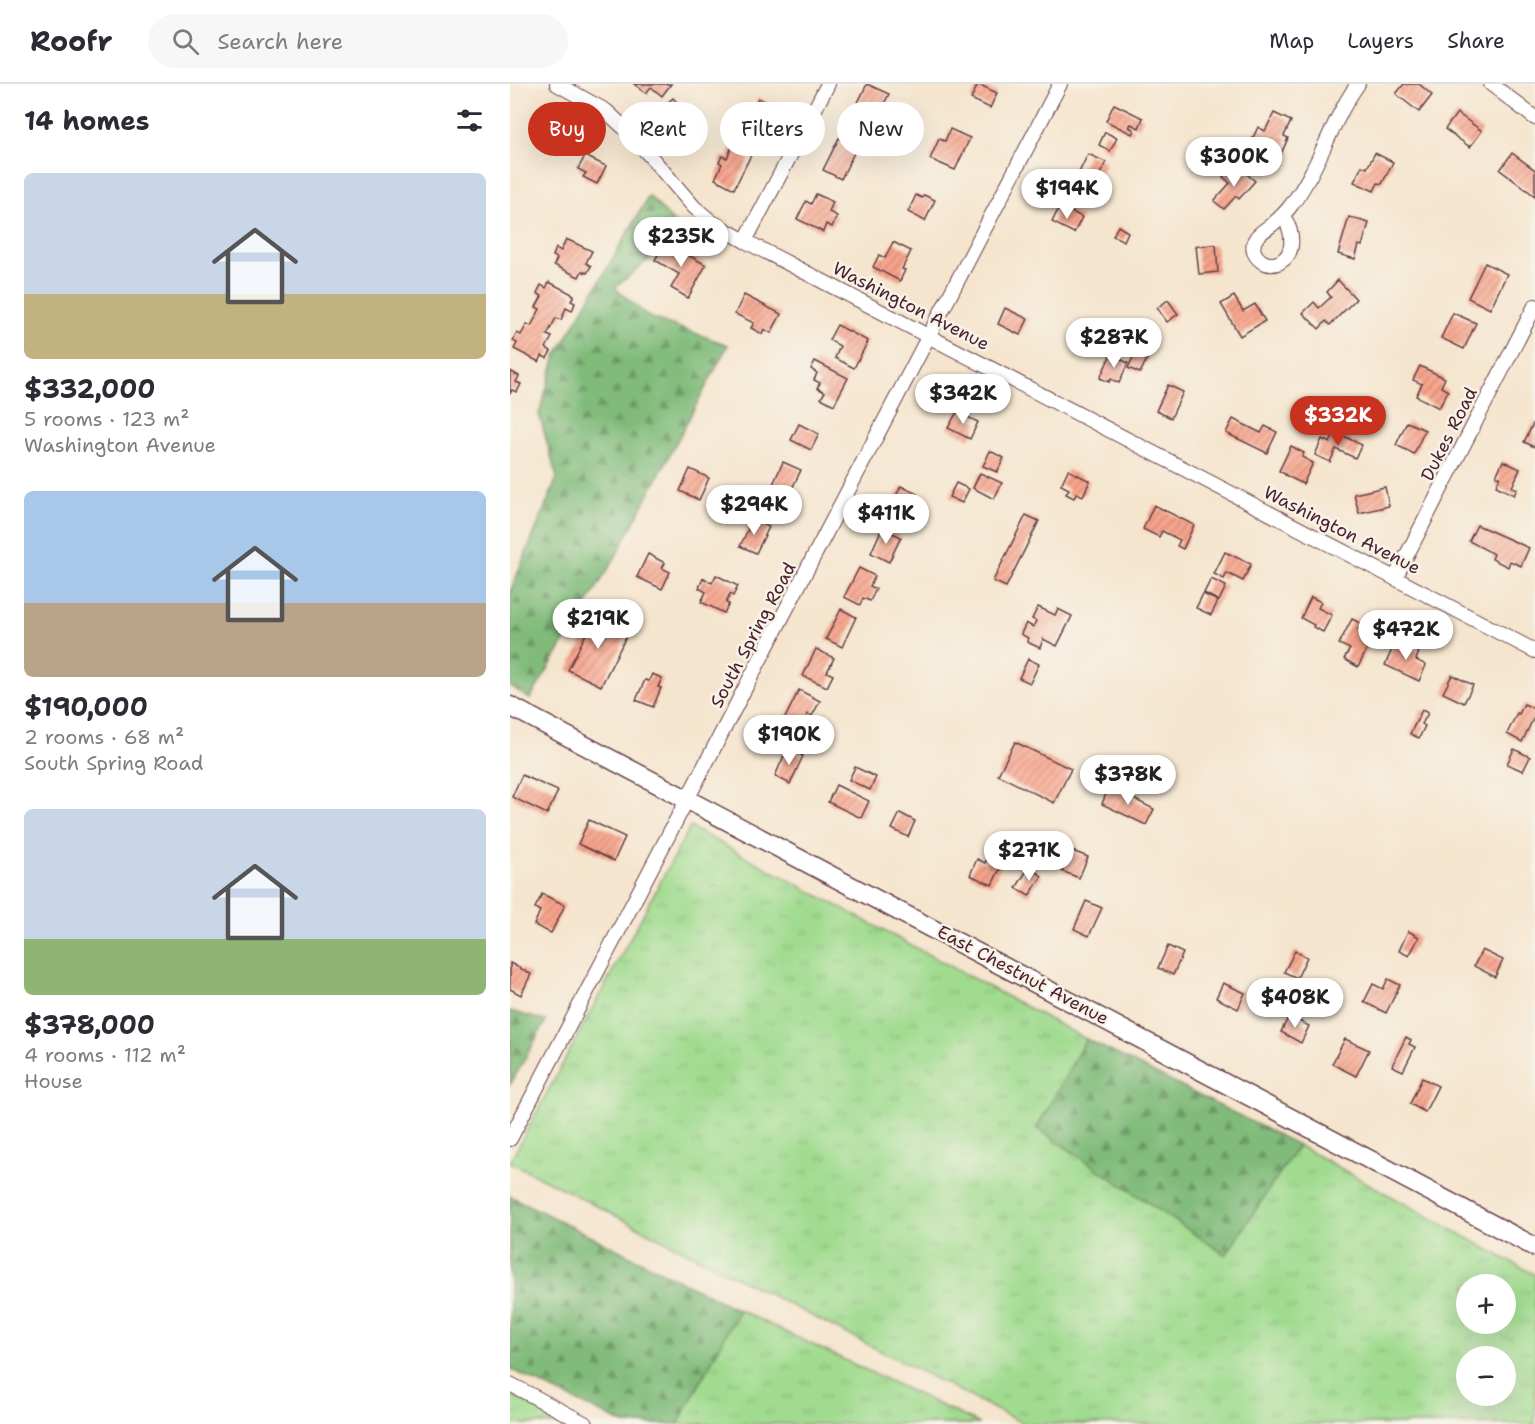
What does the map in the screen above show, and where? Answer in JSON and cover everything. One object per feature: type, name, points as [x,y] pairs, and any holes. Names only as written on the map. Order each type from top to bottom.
[{"type":"street","points":[[745,241],[828,84]]},
{"type":"street","name":"South Spring Road","points":[[510,1139],[1060,84]]},
{"type":"street","points":[[1286,221],[1290,229],[1291,243],[1287,256],[1278,263],[1260,261],[1254,251],[1255,240],[1283,215],[1299,195],[1342,109],[1358,84]]},
{"type":"street","points":[[1491,84],[1535,118]]},
{"type":"street","name":"Washington Avenue","points":[[567,86],[606,111],[631,134],[694,207],[713,223],[1535,651]]},
{"type":"street","name":"Dukes Road","points":[[1395,578],[1535,306]]},
{"type":"street","name":"East Chestnut Avenue","points":[[510,705],[1535,1247]]},
{"type":"street","points":[[510,1384],[586,1424]]},
{"type":"green space","points":[[649,196],[682,231],[615,288],[649,317],[728,345],[616,556],[530,699],[510,686],[510,592],[557,478],[539,414],[556,356]]},
{"type":"green space","points":[[690,827],[1086,1039],[1037,1128],[1226,1255],[1298,1145],[1535,1275],[1535,1424],[1024,1424],[510,1162]]},
{"type":"green space","points":[[510,1011],[546,1021],[510,1085]]},
{"type":"green space","points":[[1086,1039],[1298,1145],[1226,1255],[1037,1128]]},
{"type":"green space","points":[[510,1196],[739,1310],[678,1424],[624,1424],[510,1369]]},
{"type":"green space","points":[[739,1310],[980,1424],[678,1424]]},
{"type":"green space","points":[[510,1394],[568,1424],[510,1424]]},
{"type":"building","points":[[634,84],[671,84],[662,96],[651,87],[646,93]]},
{"type":"building","points":[[867,84],[889,94],[885,102],[858,102]]},
{"type":"building","points":[[978,84],[997,93],[990,108],[971,99]]},
{"type":"building","points":[[1404,84],[1419,84],[1432,95],[1419,112],[1396,94]]},
{"type":"building","points":[[1114,104],[1143,118],[1139,128],[1131,124],[1129,127],[1134,130],[1132,134],[1106,121]]},
{"type":"building","points":[[1274,113],[1291,121],[1284,136],[1288,138],[1281,154],[1252,140],[1258,127],[1265,131]]},
{"type":"building","points":[[1457,113],[1482,131],[1470,147],[1445,129]]},
{"type":"building","points":[[950,129],[970,138],[955,170],[930,159],[939,139],[945,141]]},
{"type":"building","points":[[1105,132],[1117,138],[1110,151],[1099,145]]},
{"type":"building","points":[[837,142],[837,156],[852,156],[841,179],[823,170]]},
{"type":"building","points":[[1375,153],[1393,162],[1382,184],[1378,183],[1374,191],[1354,182],[1362,166],[1367,168]]},
{"type":"building","points":[[1512,153],[1535,170],[1535,196],[1500,170]]},
{"type":"building","points":[[1088,154],[1106,162],[1098,178],[1102,180],[1097,190],[1093,187],[1090,193],[1073,185]]},
{"type":"building","points":[[585,156],[606,166],[597,184],[583,177],[586,173],[578,169]]},
{"type":"building","points":[[722,156],[727,158],[728,156],[750,156],[734,189],[715,179],[722,164],[719,162]]},
{"type":"building","points":[[1242,170],[1255,181],[1239,199],[1236,196],[1224,209],[1214,201],[1230,183],[1223,177],[1229,171],[1236,177]]},
{"type":"building","points":[[816,194],[833,202],[829,212],[837,216],[832,227],[826,224],[823,232],[797,219],[806,201],[811,204]]},
{"type":"building","points":[[916,195],[922,198],[924,195],[935,200],[925,221],[908,212]]},
{"type":"building","points":[[1060,206],[1082,217],[1074,233],[1052,222]]},
{"type":"building","points":[[1349,217],[1369,223],[1362,246],[1359,245],[1355,259],[1338,254]]},
{"type":"building","points":[[1118,226],[1128,232],[1124,241],[1113,236]]},
{"type":"building","points":[[566,239],[592,251],[586,263],[591,266],[587,273],[582,271],[579,277],[554,265],[557,258],[553,256],[556,248],[561,251]]},
{"type":"building","points":[[665,242],[706,265],[688,298],[671,288],[679,274],[655,260]]},
{"type":"building","points":[[893,242],[911,251],[902,269],[905,270],[900,281],[873,267],[879,255],[885,258]]},
{"type":"building","points":[[1216,245],[1218,272],[1199,274],[1196,246]]},
{"type":"building","points":[[1485,263],[1507,274],[1490,309],[1468,298]]},
{"type":"building","points":[[1338,280],[1356,299],[1330,325],[1326,321],[1319,329],[1303,313],[1314,302],[1319,308],[1331,297],[1327,292]]},
{"type":"building","points":[[549,282],[574,295],[571,301],[575,303],[572,311],[566,308],[561,320],[556,318],[547,335],[552,337],[546,348],[551,351],[547,358],[542,356],[539,362],[514,349],[517,343],[513,341],[517,333],[521,335],[527,324],[531,326],[540,309],[536,307],[542,296],[537,293],[541,285],[546,288]]},
{"type":"building","points":[[744,295],[781,314],[771,333],[764,329],[762,334],[751,328],[754,323],[735,314]]},
{"type":"building","points":[[1234,296],[1243,311],[1255,304],[1265,321],[1240,336],[1221,304]]},
{"type":"building","points":[[1168,300],[1178,314],[1167,322],[1157,308]]},
{"type":"building","points":[[1005,308],[1028,319],[1020,335],[998,324]]},
{"type":"building","points":[[1453,313],[1476,323],[1464,349],[1441,338]]},
{"type":"building","points":[[837,325],[868,341],[854,368],[835,358],[840,346],[829,340]]},
{"type":"building","points":[[1136,351],[1148,357],[1140,373],[1128,368]]},
{"type":"building","points":[[1111,354],[1128,363],[1119,383],[1111,379],[1109,382],[1100,378]]},
{"type":"building","points":[[815,361],[848,378],[834,405],[821,398],[825,392],[817,388],[820,383],[814,380],[817,373],[811,369]]},
{"type":"building","points":[[1420,366],[1445,378],[1441,387],[1448,391],[1439,408],[1416,396],[1422,384],[1413,380]]},
{"type":"building","points":[[510,371],[519,376],[516,382],[521,384],[517,392],[512,390],[510,394]]},
{"type":"building","points":[[1168,385],[1183,392],[1171,418],[1156,411]]},
{"type":"building","points":[[957,412],[978,422],[970,439],[948,428]]},
{"type":"building","points":[[1233,419],[1261,433],[1265,426],[1277,432],[1267,453],[1226,433]]},
{"type":"building","points":[[1535,420],[1535,447],[1524,442]]},
{"type":"building","points":[[1407,422],[1425,430],[1414,454],[1396,445]]},
{"type":"building","points":[[799,424],[819,434],[811,450],[791,440]]},
{"type":"building","points":[[1335,432],[1362,445],[1355,458],[1336,449],[1330,462],[1315,455],[1322,439],[1330,443]]},
{"type":"building","points":[[1291,446],[1304,453],[1302,457],[1313,463],[1303,484],[1279,471]]},
{"type":"building","points":[[990,451],[1004,458],[997,472],[983,466]]},
{"type":"building","points":[[1503,461],[1520,469],[1512,487],[1517,489],[1514,495],[1496,486],[1500,477],[1496,476]]},
{"type":"building","points":[[783,462],[801,470],[787,499],[770,491]]},
{"type":"building","points":[[690,469],[709,478],[699,500],[680,491]]},
{"type":"building","points":[[1068,470],[1090,481],[1083,496],[1077,493],[1074,498],[1066,494],[1069,489],[1061,485]]},
{"type":"building","points":[[980,473],[1002,483],[994,499],[973,488]]},
{"type":"building","points":[[956,483],[969,489],[962,503],[949,497]]},
{"type":"building","points":[[901,486],[917,494],[907,513],[914,517],[909,527],[886,516]]},
{"type":"building","points":[[1385,487],[1389,506],[1359,513],[1354,494]]},
{"type":"building","points":[[1154,505],[1194,525],[1183,549],[1177,546],[1180,540],[1162,531],[1159,537],[1143,529]]},
{"type":"building","points":[[1026,515],[1039,521],[1006,587],[993,581]]},
{"type":"building","points":[[753,519],[769,527],[756,553],[740,546]]},
{"type":"building","points":[[1477,525],[1529,548],[1521,566],[1510,561],[1508,567],[1492,559],[1494,554],[1469,541]]},
{"type":"building","points":[[882,528],[901,537],[889,562],[871,553]]},
{"type":"building","points":[[1225,552],[1251,564],[1243,581],[1227,573],[1224,579],[1214,574]]},
{"type":"building","points":[[648,554],[665,563],[662,568],[670,572],[662,589],[637,577]]},
{"type":"building","points":[[859,568],[875,576],[870,586],[876,589],[870,601],[863,598],[860,605],[844,597]]},
{"type":"building","points":[[716,575],[738,586],[733,596],[730,594],[726,603],[729,604],[724,613],[701,602],[706,592],[699,588],[703,578],[712,583]]},
{"type":"building","points":[[1211,579],[1226,586],[1219,601],[1204,593]]},
{"type":"building","points":[[1203,594],[1218,601],[1211,615],[1196,608]]},
{"type":"building","points":[[1311,597],[1321,602],[1318,608],[1332,615],[1323,632],[1301,618]]},
{"type":"building","points":[[1038,607],[1055,615],[1058,609],[1072,616],[1057,646],[1043,639],[1040,648],[1027,642],[1028,638],[1021,634],[1026,623],[1033,627],[1036,621],[1032,619]]},
{"type":"building","points":[[841,609],[856,617],[842,647],[826,639]]},
{"type":"building","points":[[596,614],[629,631],[601,686],[568,670]]},
{"type":"building","points":[[1352,619],[1362,624],[1358,630],[1373,638],[1358,667],[1344,659],[1350,649],[1339,644]]},
{"type":"building","points":[[1396,641],[1419,652],[1416,660],[1426,665],[1419,681],[1385,665]]},
{"type":"building","points":[[816,649],[834,658],[827,672],[833,675],[827,687],[803,676]]},
{"type":"building","points":[[1028,659],[1039,664],[1030,683],[1019,678]]},
{"type":"building","points":[[652,674],[662,678],[658,687],[661,688],[653,707],[636,700],[645,680],[649,681]]},
{"type":"building","points":[[1452,675],[1473,685],[1464,703],[1443,693]]},
{"type":"building","points":[[799,690],[820,701],[812,716],[808,714],[798,736],[784,729],[787,722],[784,720]]},
{"type":"building","points":[[1524,704],[1535,709],[1535,715],[1522,742],[1507,734]]},
{"type":"building","points":[[1422,710],[1428,713],[1422,724],[1425,726],[1419,738],[1410,734]]},
{"type":"building","points":[[1015,742],[1071,769],[1054,803],[998,775]]},
{"type":"building","points":[[787,749],[803,756],[790,784],[775,776]]},
{"type":"building","points":[[1514,749],[1530,757],[1523,771],[1507,764]]},
{"type":"building","points":[[855,767],[876,777],[870,790],[849,780]]},
{"type":"building","points":[[522,775],[558,791],[547,814],[512,797]]},
{"type":"building","points":[[836,785],[869,801],[861,818],[828,802]]},
{"type":"building","points":[[1109,787],[1154,809],[1146,825],[1102,804]]},
{"type":"building","points":[[900,813],[915,821],[908,837],[892,829]]},
{"type":"building","points":[[589,820],[625,837],[614,861],[578,844]]},
{"type":"building","points":[[1070,850],[1088,857],[1079,878],[1062,871]]},
{"type":"building","points":[[991,851],[1005,858],[992,885],[970,875],[977,859],[985,863]]},
{"type":"building","points":[[1029,867],[1042,876],[1029,896],[1016,888]]},
{"type":"building","points":[[542,894],[565,905],[551,933],[534,925],[540,911],[535,908]]},
{"type":"building","points":[[1086,901],[1102,908],[1089,936],[1074,929]]},
{"type":"building","points":[[1408,931],[1419,937],[1409,956],[1399,951]]},
{"type":"building","points":[[1168,946],[1183,953],[1173,975],[1158,968]]},
{"type":"building","points":[[1482,950],[1503,960],[1495,977],[1474,966]]},
{"type":"building","points":[[1295,951],[1307,957],[1297,978],[1284,972]]},
{"type":"building","points":[[510,963],[531,974],[521,995],[510,989]]},
{"type":"building","points":[[1388,979],[1400,985],[1386,1013],[1364,1002],[1373,984],[1383,989]]},
{"type":"building","points":[[1223,983],[1245,993],[1238,1009],[1216,998]]},
{"type":"building","points":[[1289,1016],[1309,1026],[1301,1043],[1281,1032]]},
{"type":"building","points":[[1406,1037],[1411,1040],[1409,1044],[1415,1047],[1403,1071],[1392,1066]]},
{"type":"building","points":[[1345,1039],[1369,1050],[1356,1076],[1332,1064]]},
{"type":"building","points":[[1422,1078],[1438,1086],[1425,1112],[1410,1104]]}]
